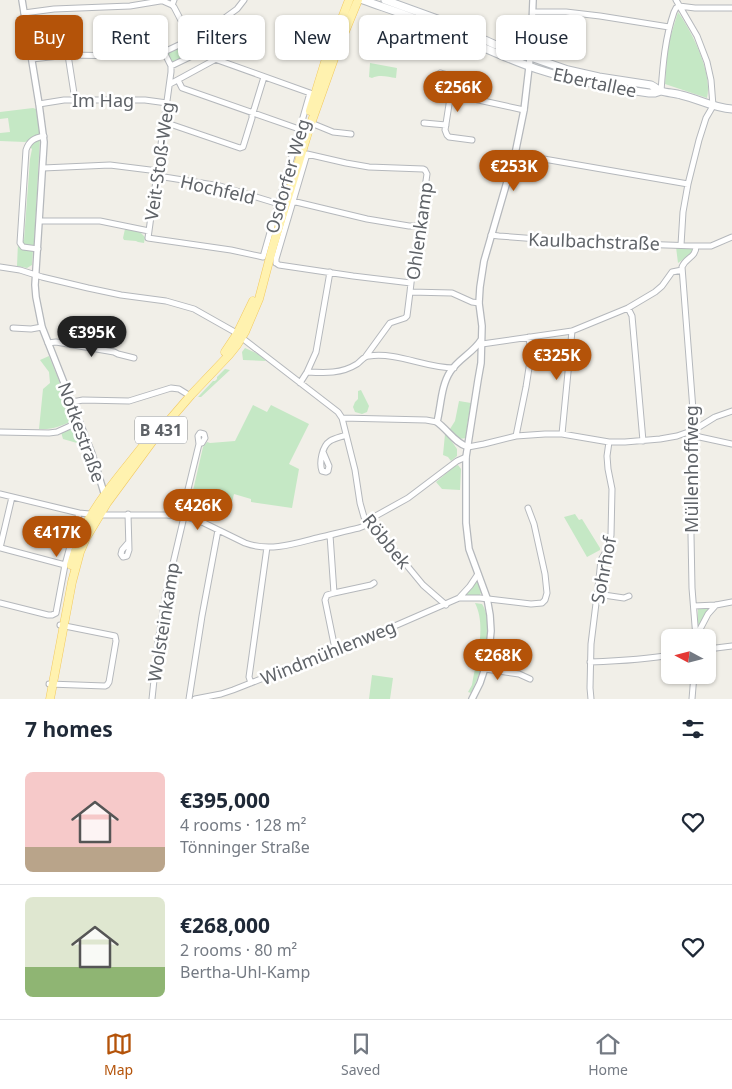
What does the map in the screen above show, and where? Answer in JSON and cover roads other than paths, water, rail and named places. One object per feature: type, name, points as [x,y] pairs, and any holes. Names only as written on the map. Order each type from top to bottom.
[{"type":"main road","name":"Osdorfer Weg","points":[[305,139],[308,119],[325,62],[349,0]]},
{"type":"main road","name":"Osdorfer Weg","points":[[239,336],[257,304],[305,139],[335,56],[358,0]]},
{"type":"main road","name":"Ebertallee","points":[[363,0],[439,28],[493,52],[566,78],[601,86],[646,92],[661,91],[701,100],[713,106],[732,109]]},
{"type":"main road","name":"Ebertallee","points":[[385,0],[443,21],[496,45]]},
{"type":"main road","name":"Ebertallee","points":[[537,60],[576,72],[651,85],[661,91]]},
{"type":"main road","name":"B 431","points":[[45,699],[50,684],[62,625],[71,565],[80,538],[96,514],[104,495],[154,432],[239,336]]},
{"type":"main road","name":"B 431","points":[[96,514],[107,503],[172,416],[229,355],[239,336]]},
{"type":"main road","name":"B 431","points":[[50,684],[50,699]]},
{"type":"street","name":"Notkestraße","points":[[22,0],[25,15]]},
{"type":"street","points":[[24,12],[54,8],[130,6],[163,0],[173,2],[178,15]]},
{"type":"street","points":[[229,15],[243,2],[234,0]]},
{"type":"street","points":[[533,0],[533,15]]},
{"type":"street","points":[[676,0],[697,36],[707,62],[711,80],[713,106],[706,118],[688,184],[681,244]]},
{"type":"street","points":[[679,6],[692,8],[732,8]]},
{"type":"street","points":[[661,91],[669,27],[675,9],[679,6]]},
{"type":"street","points":[[533,12],[566,12],[669,27]]},
{"type":"street","name":"Notkestraße","points":[[32,60],[44,136],[36,297],[42,327],[92,454],[107,503]]},
{"type":"street","points":[[69,60],[75,100]]},
{"type":"street","points":[[168,60],[171,66],[183,60]]},
{"type":"street","points":[[170,84],[214,60]]},
{"type":"street","points":[[219,60],[310,93],[317,88]]},
{"type":"street","points":[[472,699],[485,669],[490,649],[491,631],[486,598],[467,541],[466,516],[466,457],[482,356],[482,326],[479,303],[482,270],[524,110],[530,60]]},
{"type":"street","name":"Veit-Stoß-Weg","points":[[148,238],[172,72],[171,66]]},
{"type":"street","points":[[440,73],[451,76],[453,79],[446,133],[449,137],[472,140]]},
{"type":"street","points":[[164,122],[240,148],[243,146],[264,76]]},
{"type":"street","points":[[178,80],[182,88],[252,116],[300,129]]},
{"type":"street","name":"Osdorfer Weg","points":[[148,238],[231,250],[263,257],[310,93]]},
{"type":"street","points":[[451,94],[524,110]]},
{"type":"street","name":"Im Hag","points":[[39,104],[64,100],[145,100],[167,102]]},
{"type":"street","points":[[311,122],[333,132],[351,134]]},
{"type":"street","points":[[424,123],[446,125]]},
{"type":"street","points":[[38,248],[23,247],[20,243],[26,150],[34,139],[44,136]]},
{"type":"street","name":"Osdorfer Weg","points":[[276,263],[292,201],[308,153],[346,163],[426,170]]},
{"type":"street","points":[[514,154],[688,184]]},
{"type":"street","name":"Hochfeld","points":[[43,168],[110,165],[220,186],[278,204]]},
{"type":"street","name":"Ohlenkamp","points":[[366,356],[390,323],[406,317],[427,174],[426,170]]},
{"type":"street","points":[[292,201],[367,219],[419,226]]},
{"type":"street","points":[[40,221],[100,221],[149,231]]},
{"type":"street","name":"Kaulbachstraße","points":[[491,234],[578,242],[696,246],[711,246],[732,237]]},
{"type":"street","points":[[437,422],[444,387],[449,375],[482,341],[572,331],[628,308],[655,292],[672,272],[682,270],[684,262],[693,256],[696,246]]},
{"type":"street","points":[[267,268],[276,263],[279,265],[410,283]]},
{"type":"street","points":[[0,267],[20,270],[121,295],[166,301],[186,306],[202,313],[239,336],[338,412],[342,418],[426,420],[437,422],[457,441],[468,447],[516,436],[562,434],[609,442],[625,442],[694,433],[732,444]]},
{"type":"street","name":"Müllenhoffweg","points":[[682,270],[694,433],[690,535],[695,629]]},
{"type":"street","points":[[300,383],[316,352],[330,272]]},
{"type":"street","points":[[410,292],[452,294],[470,302],[479,303]]},
{"type":"street","points":[[628,308],[632,316],[643,441]]},
{"type":"street","points":[[13,328],[31,329],[42,327]]},
{"type":"street","points":[[562,434],[572,331]]},
{"type":"street","points":[[516,436],[531,355],[530,337]]},
{"type":"street","points":[[48,343],[56,342],[114,352],[134,358]]},
{"type":"street","points":[[472,351],[482,356]]},
{"type":"street","points":[[307,372],[335,372],[356,364],[366,356],[384,355],[454,368]]},
{"type":"street","points":[[72,402],[83,400],[129,401],[171,388],[187,394]]},
{"type":"street","points":[[694,433],[714,417],[732,411]]},
{"type":"street","name":"Röbbek","points":[[342,418],[364,517],[423,585],[446,604]]},
{"type":"street","points":[[0,432],[57,432],[79,422]]},
{"type":"street","points":[[323,452],[329,442],[346,435]]},
{"type":"street","name":"Sohrhof","points":[[591,699],[590,662],[597,594],[602,560],[609,546],[611,536],[612,489],[607,456],[609,442]]},
{"type":"street","name":"Wolsteinkamp","points":[[152,699],[163,608],[199,444]]},
{"type":"street","points":[[0,494],[79,513],[161,515],[195,519],[250,545],[267,548],[288,545],[359,528],[372,518],[408,498],[457,461],[466,457]]},
{"type":"street","points":[[12,497],[0,548],[65,565]]},
{"type":"street","points":[[107,503],[114,514]]},
{"type":"street","name":"Windmühlenweg","points":[[459,598],[486,598],[538,604],[545,600],[547,590],[545,574],[534,524],[528,508]]},
{"type":"street","points":[[0,603],[48,615],[54,614],[57,610],[65,565],[79,513]]},
{"type":"street","points":[[128,514],[128,543]]},
{"type":"street","points":[[189,699],[218,530]]},
{"type":"street","points":[[330,535],[334,593]]},
{"type":"street","points":[[252,683],[249,677],[267,548]]},
{"type":"street","name":"Windmühlenweg","points":[[195,699],[222,694],[252,683],[446,604],[459,598],[478,574]]},
{"type":"street","points":[[336,649],[325,600],[327,595],[371,585],[374,582]]},
{"type":"street","points":[[597,594],[624,598],[629,596]]},
{"type":"street","points":[[694,606],[732,602]]},
{"type":"street","points":[[700,629],[708,614],[716,605]]},
{"type":"street","points":[[50,684],[105,686],[108,684],[116,641],[115,636],[62,625]]},
{"type":"street","points":[[716,648],[732,646]]},
{"type":"street","points":[[590,662],[661,657]]},
{"type":"street","points":[[485,669],[519,674],[530,680]]},
{"type":"street","points":[[692,699],[693,684]]}]
